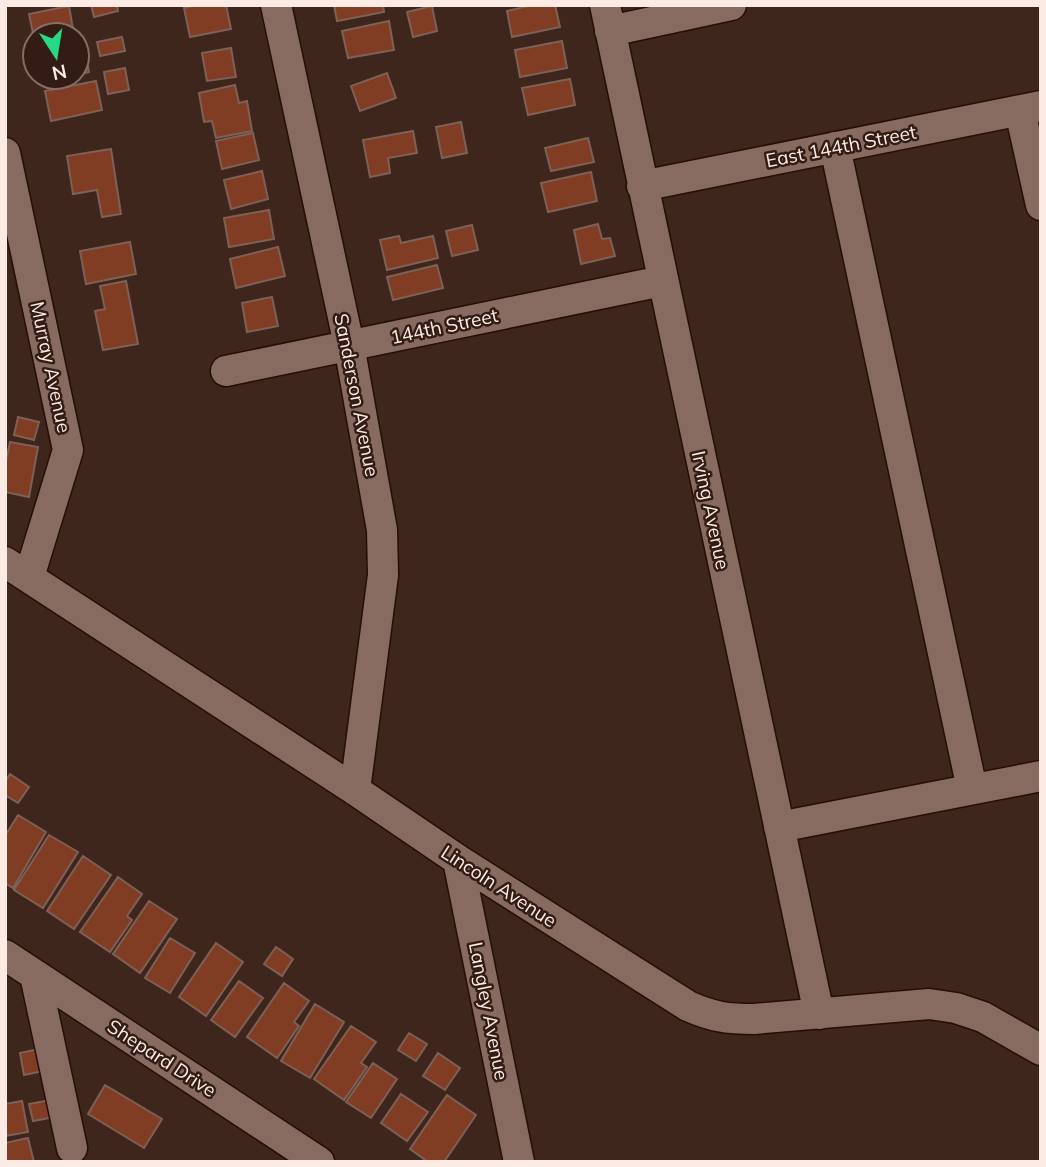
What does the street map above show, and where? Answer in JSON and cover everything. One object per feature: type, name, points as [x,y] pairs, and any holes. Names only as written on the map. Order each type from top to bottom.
[{"type":"street","name":"Sanderson Avenue","points":[[276,5],[349,345],[382,530],[383,575],[355,790]]},
{"type":"street","points":[[608,18],[731,5]]},
{"type":"street","name":"Irving Avenue","points":[[608,18],[819,1014]]},
{"type":"street","points":[[1031,108],[1041,205]]},
{"type":"street","name":"East 144th Street","points":[[642,186],[1031,108]]},
{"type":"street","points":[[835,148],[972,789]]},
{"type":"street","name":"Murray Avenue","points":[[5,153],[68,450],[17,570]]},
{"type":"street","name":"144th Street","points":[[226,371],[662,281]]},
{"type":"street","name":"Lincoln Avenue","points":[[17,570],[458,860],[688,1006],[709,1015],[754,1019],[929,1004],[956,1008],[984,1017],[1041,1050]]},
{"type":"street","points":[[779,827],[1041,776]]},
{"type":"street","name":"Langley Avenue","points":[[458,860],[519,1162]]},
{"type":"street","name":"Shepard Drive","points":[[5,955],[319,1162]]},
{"type":"street","points":[[35,975],[72,1148]]},
{"type":"building","points":[[91,5],[117,5],[118,11],[94,17]]},
{"type":"building","points":[[196,5],[226,5],[231,29],[190,37],[184,8]]},
{"type":"building","points":[[334,5],[383,5],[384,12],[337,21]]},
{"type":"building","points":[[533,5],[555,5],[560,27],[512,37],[507,11]]},
{"type":"building","points":[[69,6],[72,21],[30,21],[29,14]]},
{"type":"building","points":[[432,6],[437,31],[413,37],[407,12]]},
{"type":"building","points":[[389,21],[394,50],[348,58],[342,31]]},
{"type":"building","points":[[122,37],[125,51],[100,56],[97,42]]},
{"type":"building","points":[[562,41],[567,68],[520,77],[515,50]]},
{"type":"building","points":[[231,48],[236,77],[207,81],[202,53]]},
{"type":"building","points":[[125,68],[129,90],[108,94],[104,72]]},
{"type":"building","points":[[387,73],[396,98],[360,111],[351,86]]},
{"type":"building","points":[[570,79],[575,105],[528,115],[522,88]]},
{"type":"building","points":[[96,81],[102,110],[51,121],[45,91],[91,91],[91,82]]},
{"type":"building","points":[[235,85],[239,103],[247,101],[252,131],[216,138],[212,121],[204,122],[199,93]]},
{"type":"building","points":[[461,122],[467,153],[442,158],[436,127]]},
{"type":"building","points":[[413,131],[417,153],[388,158],[390,173],[370,177],[363,140]]},
{"type":"building","points":[[253,133],[259,160],[222,169],[216,141]]},
{"type":"building","points":[[588,138],[594,162],[551,171],[545,148]]},
{"type":"building","points":[[111,149],[121,214],[102,217],[97,190],[73,194],[67,156]]},
{"type":"building","points":[[262,171],[268,199],[231,209],[224,180]]},
{"type":"building","points":[[591,172],[597,201],[548,212],[541,183]]},
{"type":"building","points":[[269,210],[274,239],[229,247],[224,218]]},
{"type":"building","points":[[598,224],[602,239],[610,238],[615,256],[581,264],[574,230]]},
{"type":"building","points":[[472,225],[478,250],[452,256],[446,231]]},
{"type":"building","points":[[399,236],[401,243],[433,236],[438,258],[387,270],[380,240]]},
{"type":"building","points":[[130,242],[136,274],[86,284],[80,251]]},
{"type":"building","points":[[278,247],[285,276],[236,288],[230,259]]},
{"type":"building","points":[[437,265],[443,288],[393,300],[387,277]]},
{"type":"building","points":[[126,281],[138,344],[103,350],[95,311],[105,309],[100,286]]},
{"type":"building","points":[[272,297],[278,326],[247,332],[242,303]]},
{"type":"building","points":[[18,417],[39,422],[34,440],[14,435]]},
{"type":"building","points":[[10,442],[38,447],[29,497],[5,492],[5,466]]},
{"type":"building","points":[[10,774],[29,787],[18,803],[5,795],[5,782]]},
{"type":"building","points":[[18,815],[46,832],[13,888],[5,883],[5,836]]},
{"type":"building","points":[[49,835],[78,852],[43,908],[14,890]]},
{"type":"building","points":[[83,856],[111,875],[74,929],[47,911]]},
{"type":"building","points":[[118,877],[142,894],[127,916],[132,920],[110,952],[80,932]]},
{"type":"building","points":[[149,901],[177,919],[140,973],[113,954]]},
{"type":"building","points":[[170,938],[195,953],[170,993],[145,978]]},
{"type":"building","points":[[216,943],[243,962],[206,1016],[179,997]]},
{"type":"building","points":[[276,947],[293,959],[282,976],[264,964]]},
{"type":"building","points":[[239,981],[263,998],[235,1037],[211,1020]]},
{"type":"building","points":[[284,983],[309,1001],[294,1022],[299,1026],[277,1058],[247,1037]]},
{"type":"building","points":[[315,1004],[344,1022],[310,1078],[281,1061]]},
{"type":"building","points":[[351,1026],[376,1042],[361,1063],[367,1067],[344,1100],[314,1079]]},
{"type":"building","points":[[409,1033],[427,1044],[416,1061],[398,1050]]},
{"type":"building","points":[[44,1048],[48,1070],[24,1075],[20,1053]]},
{"type":"building","points":[[438,1053],[460,1068],[445,1090],[423,1076]]},
{"type":"building","points":[[373,1063],[397,1079],[371,1118],[346,1102]]},
{"type":"building","points":[[105,1085],[162,1119],[144,1148],[88,1114]]},
{"type":"building","points":[[401,1094],[428,1112],[407,1141],[381,1123]]},
{"type":"building","points":[[447,1095],[476,1115],[444,1162],[428,1162],[410,1149]]},
{"type":"building","points":[[56,1099],[60,1116],[33,1121],[29,1104]]},
{"type":"building","points":[[22,1101],[28,1132],[5,1136],[5,1104]]},
{"type":"building","points":[[28,1138],[34,1162],[5,1162],[5,1143]]}]
